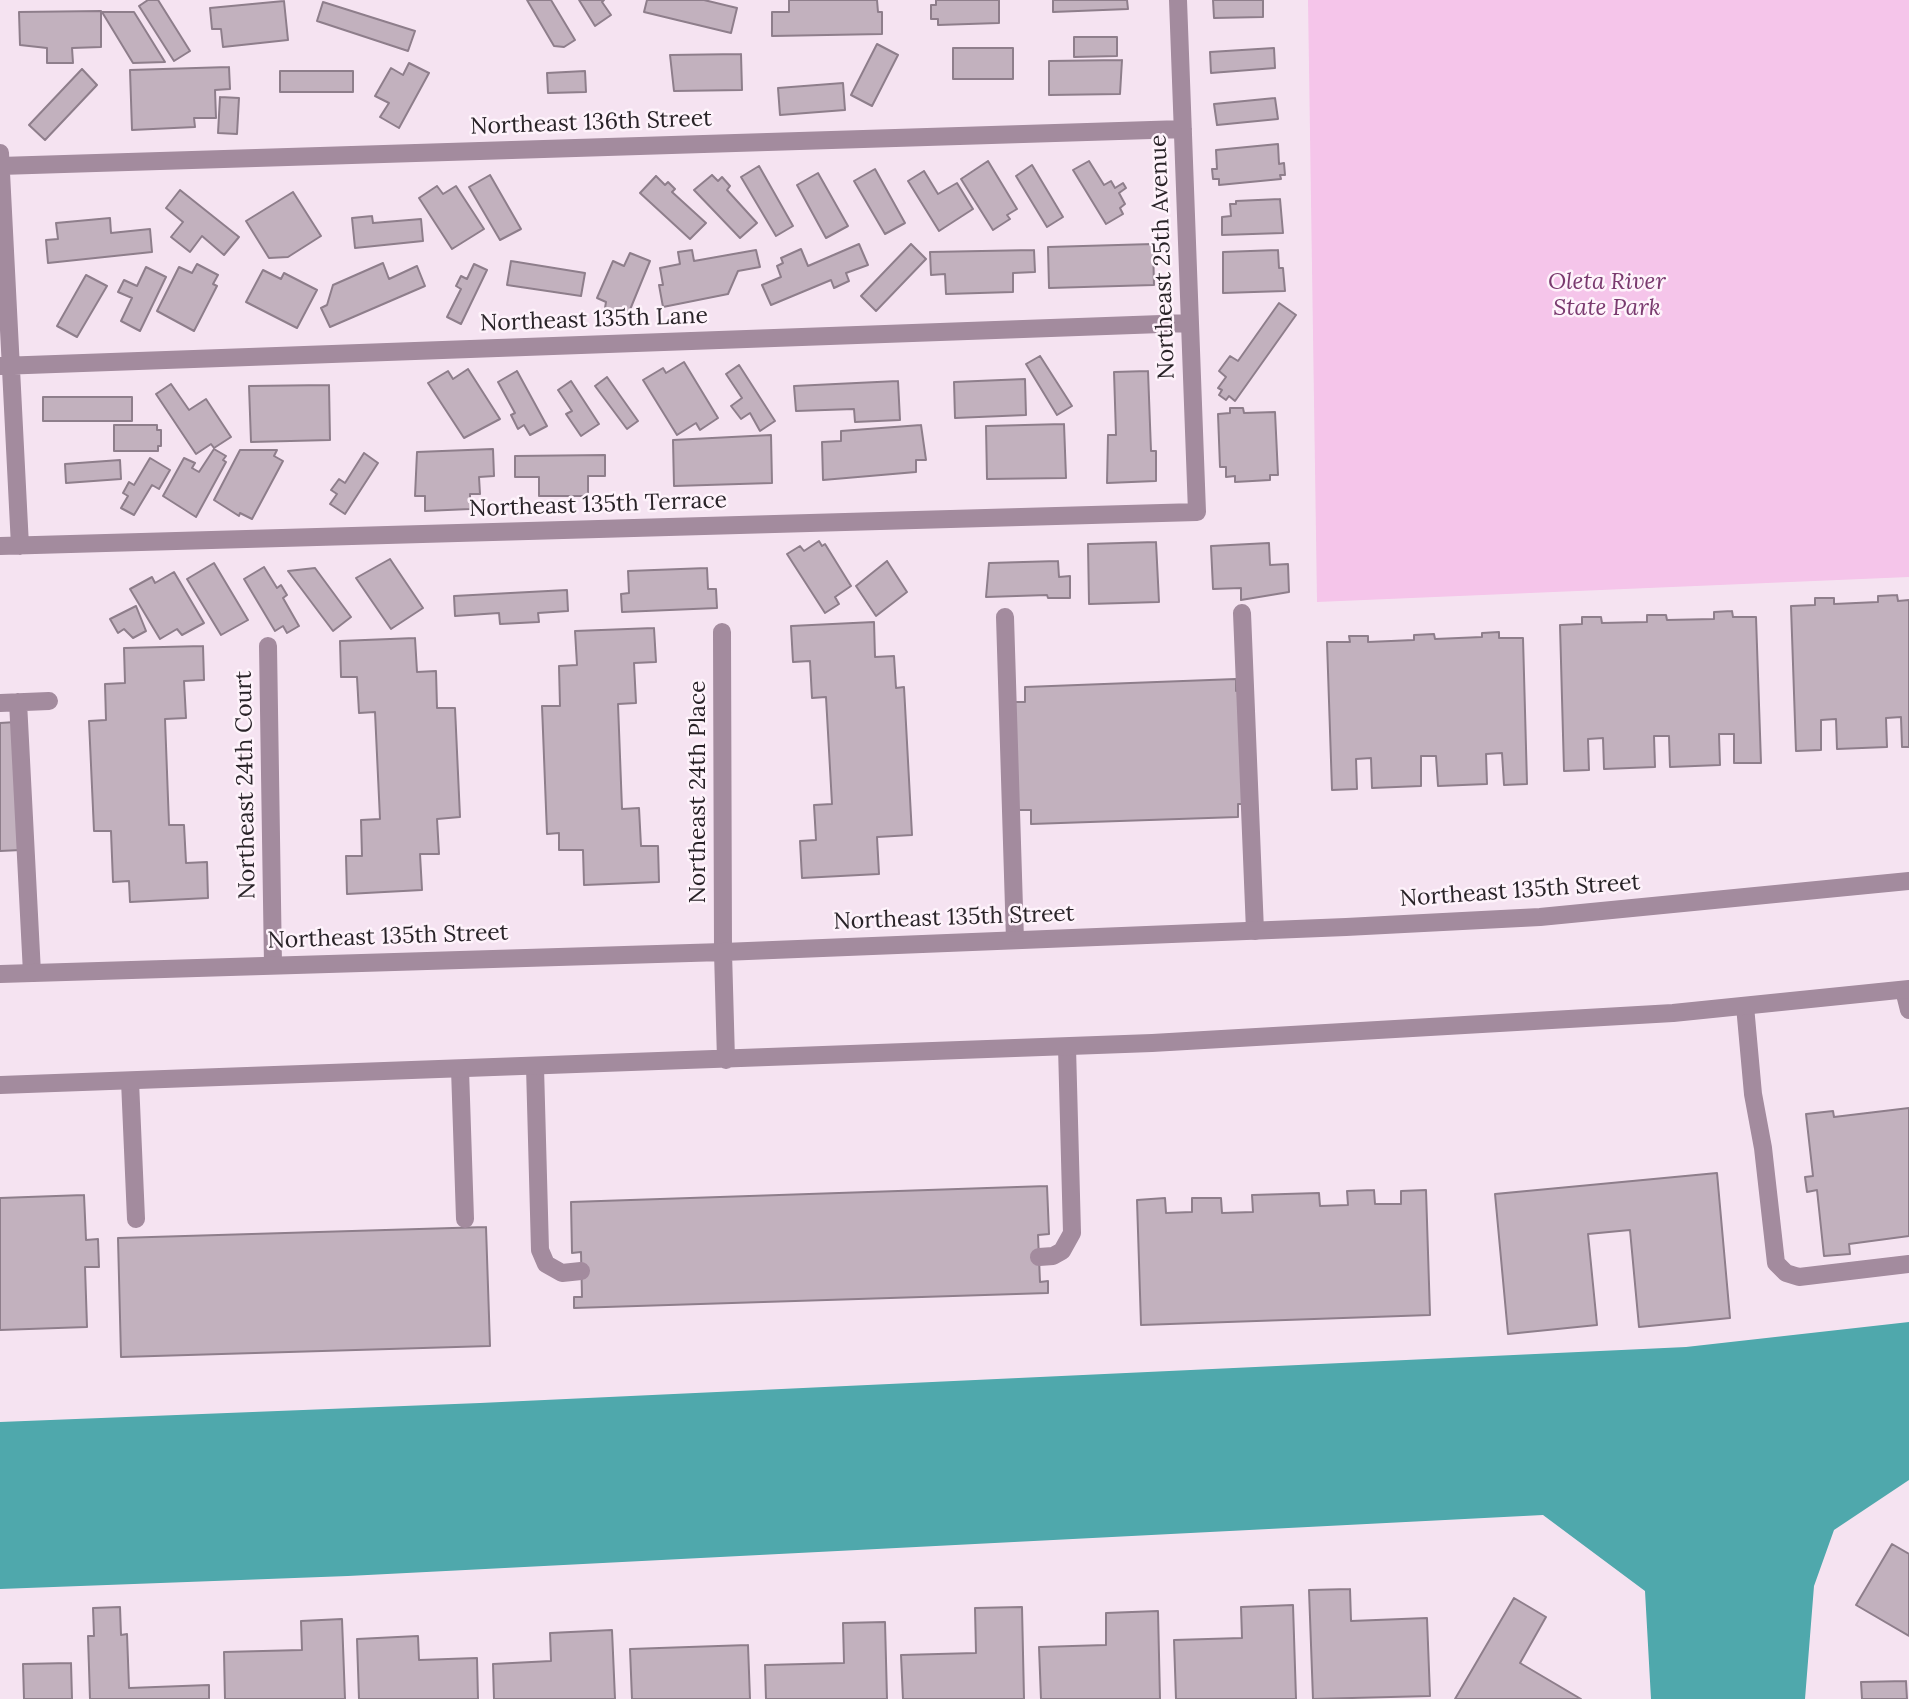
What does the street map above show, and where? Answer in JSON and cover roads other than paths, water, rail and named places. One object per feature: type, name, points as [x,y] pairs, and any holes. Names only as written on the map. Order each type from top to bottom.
[{"type":"street","name":"Northeast 25th Avenue","points":[[1178,0],[1197,512]]},
{"type":"street","name":"Northeast 136th Street","points":[[0,166],[1183,129]]},
{"type":"street","points":[[0,153],[6,366],[20,546]]},
{"type":"street","name":"Northeast 135th Lane","points":[[6,366],[1189,323]]},
{"type":"street","name":"Northeast 135th Terrace","points":[[0,546],[1197,512]]},
{"type":"street","points":[[1242,613],[1255,930]]},
{"type":"street","points":[[1005,617],[1014,940]]},
{"type":"street","name":"Northeast 24th Place","points":[[722,632],[726,1060]]},
{"type":"street","name":"Northeast 24th Court","points":[[268,646],[273,965]]},
{"type":"street","points":[[0,703],[49,701]]},
{"type":"street","points":[[19,702],[32,973]]},
{"type":"street","name":"Northeast 135th Street","points":[[0,974],[723,952],[1540,917],[1909,881]]},
{"type":"street","points":[[0,1085],[1068,1047],[1479,1025],[1745,1006],[1907,989],[1909,1010]]},
{"type":"street","points":[[1745,1006],[1776,1263],[1786,1273],[1799,1277],[1909,1264]]},
{"type":"street","points":[[1039,1258],[1062,1251],[1072,1233],[1068,1047]]},
{"type":"street","points":[[535,1067],[540,1250],[546,1264],[562,1273],[581,1271]]},
{"type":"street","points":[[460,1069],[465,1219]]},
{"type":"street","points":[[130,1080],[136,1219]]},
{"type":"water","points":[[1909,1322],[1909,1480],[1834,1530],[1814,1586],[1805,1699],[1651,1699],[1645,1591],[1543,1515],[348,1576],[0,1589],[0,1422],[480,1403],[1686,1347]]},
{"type":"park label","name":"Oleta River State Park","points":[[1607,295]]}]
